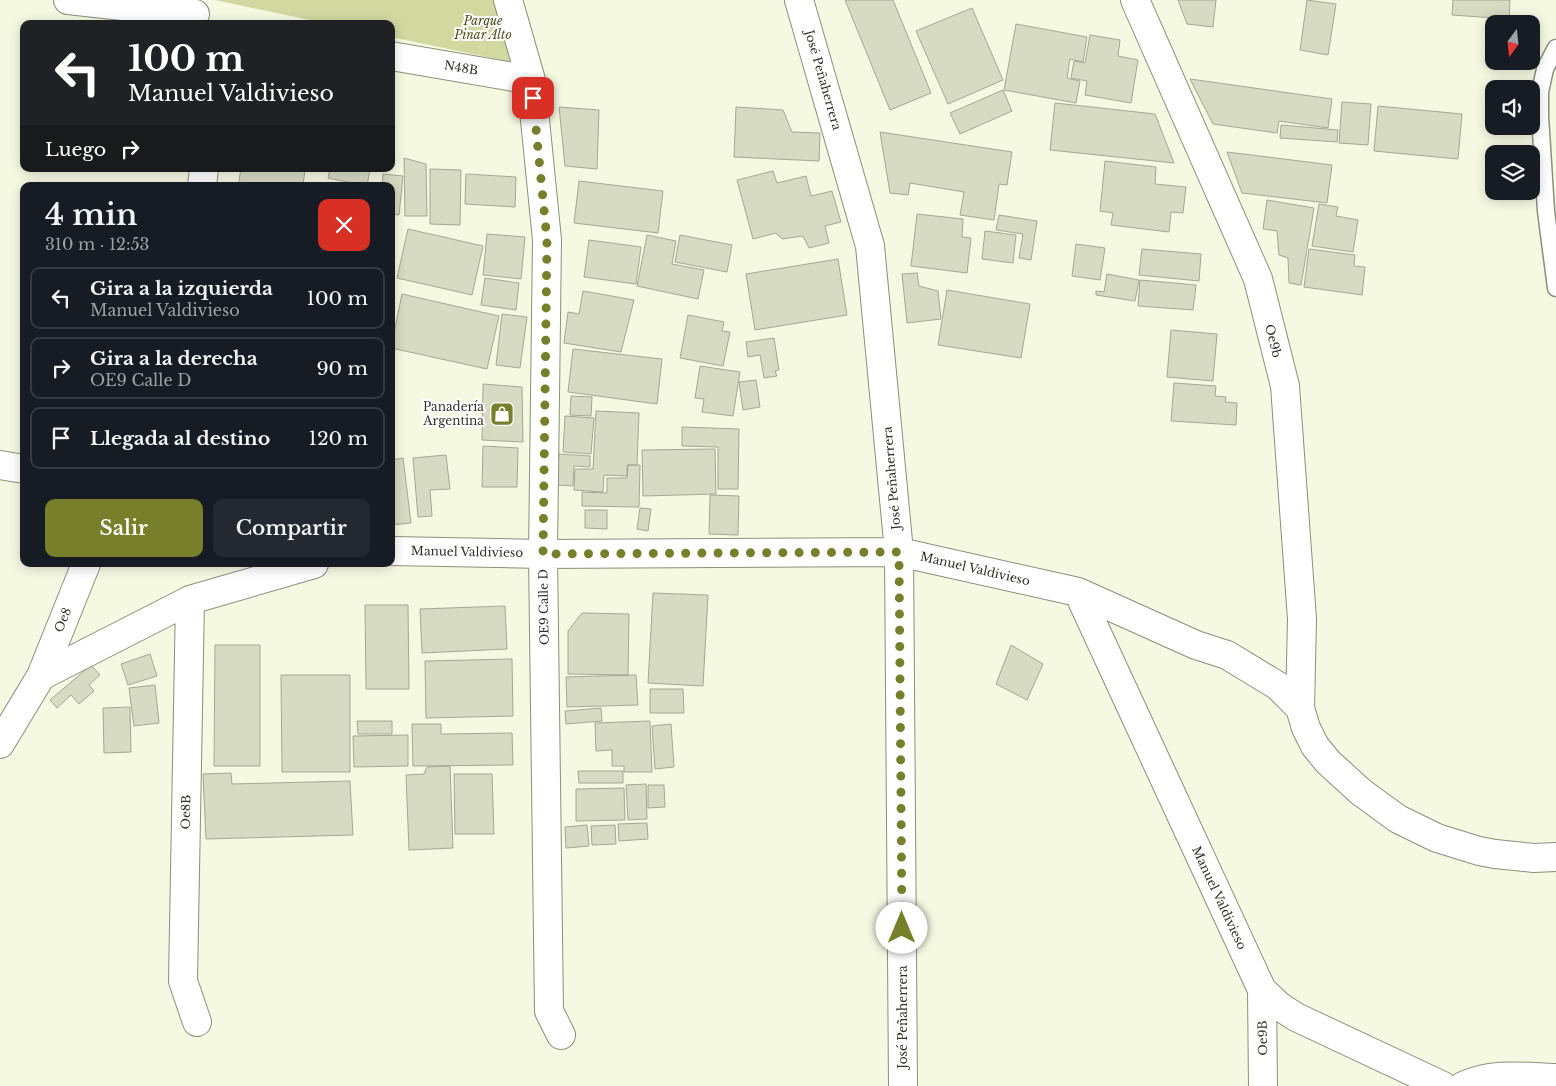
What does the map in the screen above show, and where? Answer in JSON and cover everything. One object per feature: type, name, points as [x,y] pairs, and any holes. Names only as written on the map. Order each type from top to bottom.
[{"type":"street","points":[[68,0],[197,17]]},
{"type":"street","name":"OE9 Calle D","points":[[508,0],[531,80],[547,240],[543,554],[549,1010],[561,1035]]},
{"type":"street","name":"José Peñaherrera","points":[[800,0],[870,246],[899,552],[903,1086]]},
{"type":"street","name":"Oe9b","points":[[1135,0],[1258,279],[1285,386],[1302,619],[1300,708]]},
{"type":"street","name":"N48B","points":[[395,57],[531,80]]},
{"type":"street","points":[[0,465],[20,468]]},
{"type":"street","name":"Manuel Valdivieso","points":[[395,551],[543,554],[899,552],[1078,592],[1196,645],[1227,655],[1278,686],[1300,708]]},
{"type":"street","name":"Oe8","points":[[41,676],[85,567]]},
{"type":"street","points":[[0,744],[41,676],[190,600],[304,567]]},
{"type":"street","name":"Manuel Valdivieso","points":[[1078,592],[1262,990],[1279,1006],[1296,1017],[1443,1086]]},
{"type":"street","name":"Oe8B","points":[[190,600],[183,981],[197,1022]]},
{"type":"street","points":[[1300,708],[1306,728],[1315,746],[1328,762],[1361,792],[1398,819],[1437,838],[1479,851],[1534,858],[1556,857]]},
{"type":"street","name":"Oe9B","points":[[1262,990],[1263,1086]]},
{"type":"street","points":[[1463,1086],[1494,1076],[1556,1078]]},
{"type":"lane","points":[[1556,48],[1545,69],[1540,92],[1546,211],[1554,252],[1556,288]]},
{"type":"green space","name":"Parque Pinar Alto","points":[[215,0],[505,0],[526,65],[395,38],[395,20],[310,20]]},
{"type":"building","points":[[845,0],[893,0],[931,93],[890,110]]},
{"type":"building","points":[[1178,0],[1216,0],[1213,27],[1187,24]]},
{"type":"building","points":[[1307,0],[1336,4],[1328,55],[1300,50]]},
{"type":"building","points":[[1453,0],[1510,0],[1509,15],[1485,15],[1485,17],[1452,15]]},
{"type":"building","points":[[972,8],[1003,80],[948,104],[916,31]]},
{"type":"building","points":[[1016,24],[1087,37],[1083,62],[1070,59],[1067,78],[1080,81],[1076,103],[1004,90]]},
{"type":"building","points":[[1090,35],[1120,40],[1118,56],[1138,60],[1131,103],[1085,95],[1087,81],[1071,78],[1074,61],[1085,63]]},
{"type":"building","points":[[1190,79],[1332,99],[1328,128],[1279,121],[1277,133],[1213,124]]},
{"type":"building","points":[[1003,90],[1012,111],[960,134],[950,113]]},
{"type":"building","points":[[1342,102],[1371,104],[1368,145],[1339,143]]},
{"type":"building","points":[[1055,103],[1155,114],[1174,163],[1050,150]]},
{"type":"building","points":[[1378,106],[1462,114],[1458,159],[1374,151]]},
{"type":"building","points":[[559,107],[599,110],[597,169],[565,166]]},
{"type":"building","points":[[736,107],[783,110],[792,132],[820,133],[819,161],[734,157]]},
{"type":"building","points":[[1281,125],[1338,130],[1337,142],[1280,138]]},
{"type":"building","points":[[880,132],[1012,152],[1007,185],[999,184],[994,220],[960,215],[964,192],[910,183],[908,195],[890,193]]},
{"type":"building","points":[[1227,152],[1332,165],[1327,203],[1242,193]]},
{"type":"building","points":[[404,158],[426,164],[427,216],[405,216]]},
{"type":"building","points":[[1105,161],[1156,167],[1155,184],[1186,187],[1183,213],[1171,212],[1169,232],[1111,225],[1113,213],[1100,211]]},
{"type":"building","points":[[430,169],[461,170],[460,225],[430,224]]},
{"type":"building","points":[[773,171],[777,183],[806,176],[811,196],[832,191],[841,222],[825,226],[829,243],[809,248],[803,236],[782,239],[776,233],[753,239],[737,180]]},
{"type":"building","points":[[240,172],[305,172],[303,182],[239,182]]},
{"type":"building","points":[[329,172],[369,172],[368,182],[348,182],[328,178]]},
{"type":"building","points":[[383,174],[403,176],[399,215],[395,214],[395,182],[382,182]]},
{"type":"building","points":[[466,174],[516,177],[515,207],[465,204]]},
{"type":"building","points":[[579,181],[663,191],[658,233],[574,223]]},
{"type":"building","points":[[1267,200],[1314,208],[1301,285],[1289,283],[1288,258],[1279,255],[1277,231],[1263,229]]},
{"type":"building","points":[[1319,204],[1338,207],[1336,216],[1358,220],[1353,252],[1312,246]]},
{"type":"building","points":[[917,214],[963,219],[962,237],[971,238],[967,273],[911,266]]},
{"type":"building","points":[[999,215],[1037,221],[1031,260],[1019,258],[1023,234],[996,230]]},
{"type":"building","points":[[408,229],[483,246],[472,295],[397,278]]},
{"type":"building","points":[[985,231],[1016,235],[1013,263],[982,259]]},
{"type":"building","points":[[487,234],[525,237],[521,279],[483,275]]},
{"type":"building","points":[[647,235],[676,241],[672,264],[704,270],[698,299],[637,286]]},
{"type":"building","points":[[680,235],[732,245],[727,272],[675,262]]},
{"type":"building","points":[[589,240],[641,247],[636,284],[584,277]]},
{"type":"building","points":[[1076,244],[1105,248],[1100,280],[1072,276]]},
{"type":"building","points":[[1142,249],[1201,254],[1199,281],[1139,275]]},
{"type":"building","points":[[1309,249],[1355,255],[1354,266],[1365,267],[1362,295],[1304,287]]},
{"type":"building","points":[[838,259],[847,315],[755,330],[746,274]]},
{"type":"building","points":[[917,273],[919,286],[938,291],[941,319],[907,323],[902,274]]},
{"type":"building","points":[[1107,274],[1139,280],[1135,301],[1096,295],[1096,291],[1104,292]]},
{"type":"building","points":[[485,278],[519,283],[516,310],[481,305]]},
{"type":"building","points":[[1140,280],[1196,285],[1193,310],[1138,306]]},
{"type":"building","points":[[947,290],[1030,304],[1021,358],[938,345]]},
{"type":"building","points":[[583,291],[634,300],[621,352],[564,343],[568,312],[579,314]]},
{"type":"building","points":[[402,294],[499,316],[487,369],[395,349],[395,328]]},
{"type":"building","points":[[502,314],[527,317],[520,368],[496,365]]},
{"type":"building","points":[[688,315],[724,322],[722,331],[730,332],[723,366],[680,358]]},
{"type":"building","points":[[1171,330],[1217,334],[1213,381],[1167,377]]},
{"type":"building","points":[[774,338],[779,370],[775,371],[777,376],[764,378],[760,355],[748,357],[746,342]]},
{"type":"building","points":[[573,349],[662,359],[657,404],[568,392]]},
{"type":"building","points":[[700,366],[740,372],[733,416],[702,412],[704,399],[695,398]]},
{"type":"building","points":[[756,380],[760,407],[743,410],[739,382]]},
{"type":"building","points":[[1174,383],[1216,386],[1215,396],[1226,397],[1225,402],[1237,403],[1236,425],[1171,421]]},
{"type":"building","name":"Panadería Argentina","points":[[483,384],[522,387],[523,442],[482,440]]},
{"type":"building","points":[[571,396],[592,397],[591,416],[570,415]]},
{"type":"building","points":[[596,411],[639,413],[637,465],[627,465],[627,476],[604,475],[603,492],[574,490],[575,469],[593,469]]},
{"type":"building","points":[[565,416],[594,418],[591,454],[563,452]]},
{"type":"building","points":[[682,427],[739,429],[738,489],[718,489],[718,447],[682,446]]},
{"type":"building","points":[[483,446],[518,448],[517,487],[482,487]]},
{"type":"building","points":[[715,449],[716,494],[643,496],[642,450]]},
{"type":"building","points":[[559,454],[590,456],[590,467],[574,466],[573,486],[557,485]]},
{"type":"building","points":[[446,455],[450,489],[430,490],[432,516],[418,517],[413,458]]},
{"type":"building","points":[[403,458],[411,523],[395,525],[395,459]]},
{"type":"building","points":[[628,465],[640,465],[639,507],[582,506],[582,492],[607,493],[607,478],[627,478]]},
{"type":"building","points":[[710,495],[739,496],[738,535],[709,534]]},
{"type":"building","points":[[640,508],[651,509],[648,531],[637,529]]},
{"type":"building","points":[[585,510],[607,510],[607,529],[585,528]]},
{"type":"building","points":[[653,593],[708,595],[703,686],[648,683]]},
{"type":"building","points":[[365,605],[408,605],[409,689],[366,689]]},
{"type":"building","points":[[505,606],[507,649],[422,653],[420,609]]},
{"type":"building","points":[[582,613],[629,614],[628,675],[568,674],[568,631]]},
{"type":"building","points":[[215,645],[260,645],[260,766],[214,766]]},
{"type":"building","points":[[1011,645],[1043,664],[1027,700],[996,684]]},
{"type":"building","points":[[150,654],[157,676],[128,685],[121,664]]},
{"type":"building","points":[[512,659],[513,716],[426,718],[425,661]]},
{"type":"building","points":[[91,665],[100,675],[89,685],[94,691],[79,704],[71,695],[57,708],[50,700]]},
{"type":"building","points":[[281,675],[350,675],[350,772],[282,772]]},
{"type":"building","points":[[636,675],[638,705],[567,707],[566,677]]},
{"type":"building","points":[[155,685],[159,723],[134,726],[129,688]]},
{"type":"building","points":[[650,689],[683,689],[684,713],[650,713]]},
{"type":"building","points":[[130,707],[131,752],[104,753],[103,708]]},
{"type":"building","points":[[601,708],[602,721],[566,724],[565,711]]},
{"type":"building","points":[[357,721],[392,721],[392,734],[358,734]]},
{"type":"building","points":[[650,721],[652,772],[624,772],[624,766],[612,766],[612,750],[596,751],[595,723]]},
{"type":"building","points":[[412,724],[441,724],[441,734],[512,733],[513,765],[413,766]]},
{"type":"building","points":[[671,724],[674,767],[655,769],[652,726]]},
{"type":"building","points":[[408,735],[408,766],[354,767],[353,736]]},
{"type":"building","points":[[450,766],[453,848],[409,850],[406,775],[424,774],[427,767]]},
{"type":"building","points":[[578,771],[623,771],[623,783],[579,783]]},
{"type":"building","points":[[231,773],[232,784],[350,781],[353,835],[206,839],[203,774]]},
{"type":"building","points":[[454,774],[492,774],[494,834],[455,834]]},
{"type":"building","points":[[646,784],[647,819],[628,820],[626,785]]},
{"type":"building","points":[[648,785],[664,785],[665,807],[648,808]]},
{"type":"building","points":[[624,788],[625,820],[576,821],[576,789]]},
{"type":"building","points":[[647,823],[648,839],[619,841],[618,824]]},
{"type":"building","points":[[587,825],[589,846],[566,848],[565,827]]},
{"type":"building","points":[[615,825],[616,844],[592,845],[591,826]]},
{"type":"place","name":"Panadería Argentina","points":[[502,414]]},
{"type":"route","points":[[533,98],[547,240],[543,554],[899,552],[902,928]]}]
